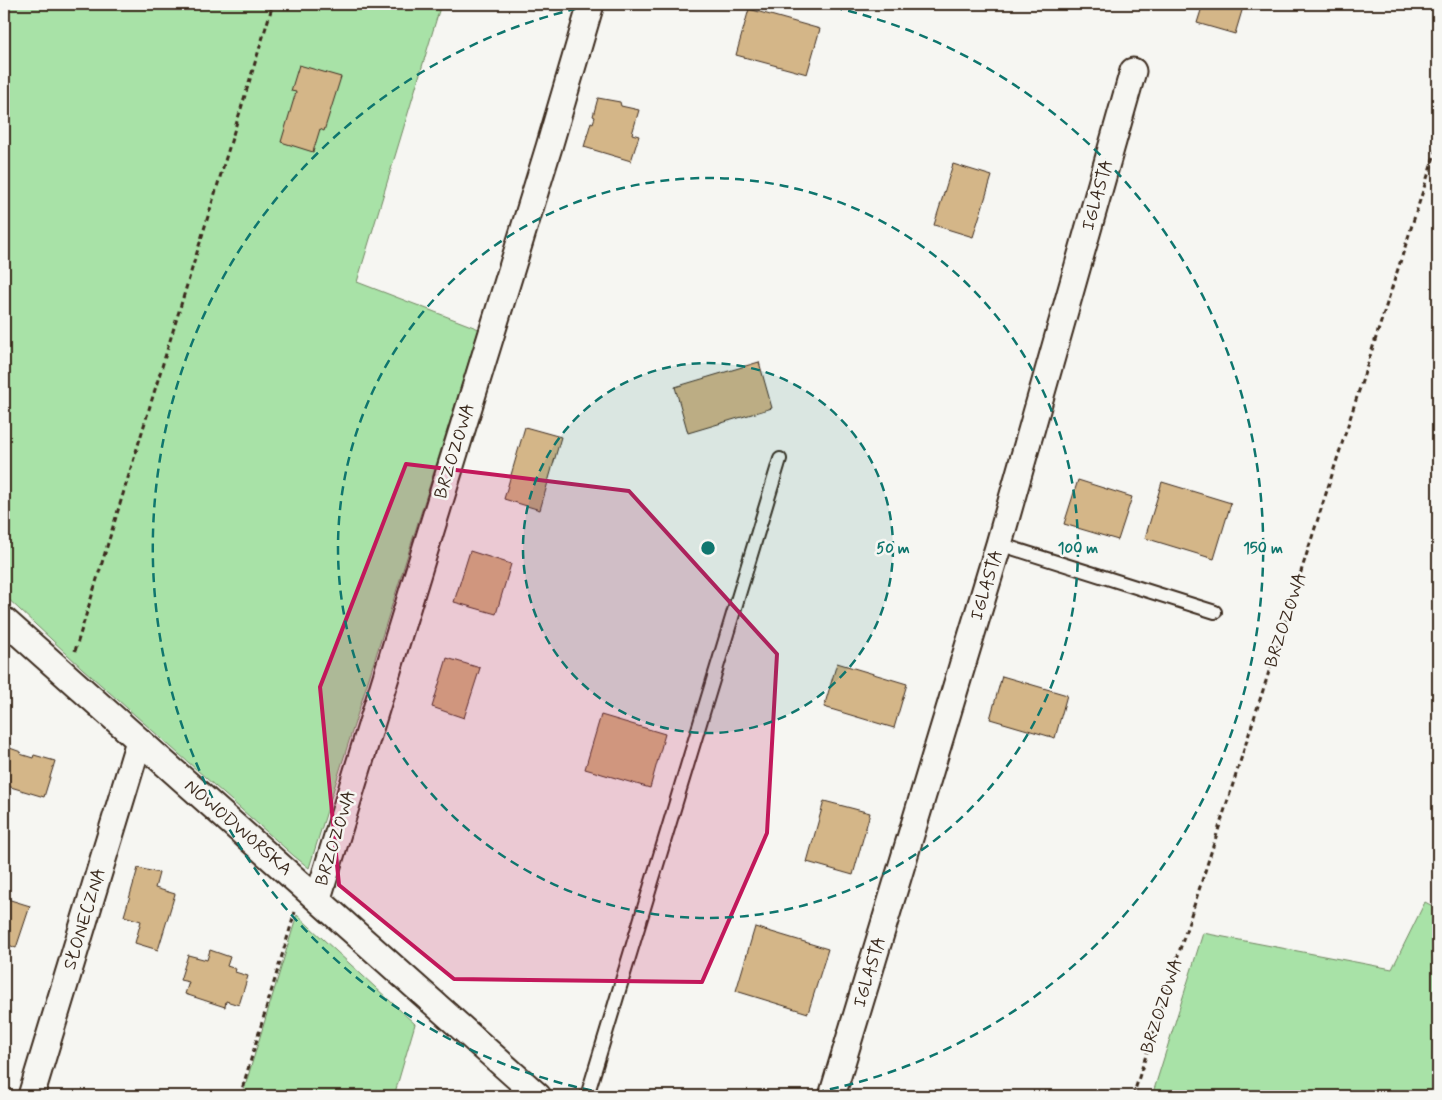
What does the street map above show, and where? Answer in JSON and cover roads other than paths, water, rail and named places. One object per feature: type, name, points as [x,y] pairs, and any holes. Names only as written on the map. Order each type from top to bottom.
[{"type":"street","name":"BRZOZOWA","points":[[310,892],[546,157],[591,4]]},
{"type":"street","name":"IGLASTA","points":[[832,1096],[999,544],[1134,71]]},
{"type":"street","name":"NOWODWORSKA","points":[[4,620],[538,1096]]},
{"type":"street","name":"SŁONECZNA","points":[[31,1096],[139,741]]},
{"type":"lane","points":[[587,1096],[780,459]]},
{"type":"lane","points":[[999,544],[1215,612]]}]
